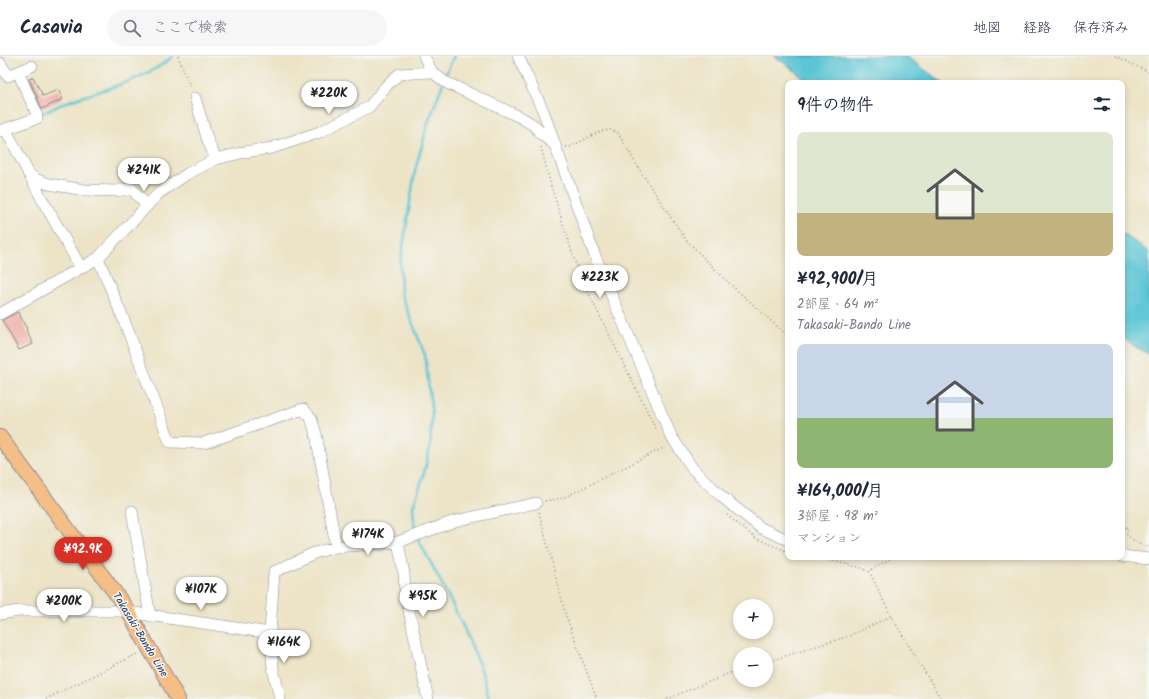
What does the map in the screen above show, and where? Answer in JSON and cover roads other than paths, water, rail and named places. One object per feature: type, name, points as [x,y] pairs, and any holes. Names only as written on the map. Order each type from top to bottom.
[{"type":"main road","name":"Takasaki-Bando Line","points":[[0,437],[129,612],[178,699]]},
{"type":"street","points":[[424,56],[432,72],[446,82],[520,117],[535,126],[540,133],[559,146]]},
{"type":"street","points":[[518,56],[559,146],[595,256],[671,436],[693,469],[722,497],[761,528],[785,539]]},
{"type":"street","points":[[0,63],[8,76],[32,66]]},
{"type":"street","points":[[18,72],[36,112],[36,118],[3,130],[81,268]]},
{"type":"street","points":[[0,314],[98,258],[159,193],[187,174],[216,159],[245,152],[272,148],[320,132],[369,107],[386,86],[399,74],[432,72]]},
{"type":"street","points":[[195,98],[208,141],[216,159]]},
{"type":"street","points":[[28,172],[35,179],[49,184],[86,190],[117,191],[131,188],[147,206]]},
{"type":"street","points":[[98,258],[125,323],[170,442],[204,443],[303,409],[311,418],[316,434],[336,547]]},
{"type":"street","points":[[280,699],[273,668],[270,633],[274,572],[314,553],[336,547],[398,542],[455,521],[536,503]]},
{"type":"street","points":[[132,511],[150,616]]},
{"type":"street","points":[[398,542],[404,574],[405,592],[428,699]]},
{"type":"street","points":[[1125,556],[1149,558]]},
{"type":"street","points":[[0,614],[18,611],[121,611],[270,633]]},
{"type":"water","points":[[774,56],[906,56],[939,80],[805,80]]},
{"type":"water","points":[[1125,235],[1149,252],[1149,354],[1125,339]]},
{"type":"waterway","points":[[41,114],[68,101],[128,82],[153,70],[173,56]]},
{"type":"waterway","points":[[444,78],[454,56]]},
{"type":"waterway","points":[[415,533],[413,507],[423,477],[430,447],[432,415],[425,355],[401,294],[400,265],[415,171],[428,123],[443,83]]},
{"type":"waterway","points":[[417,537],[466,633],[482,674],[489,699]]}]
